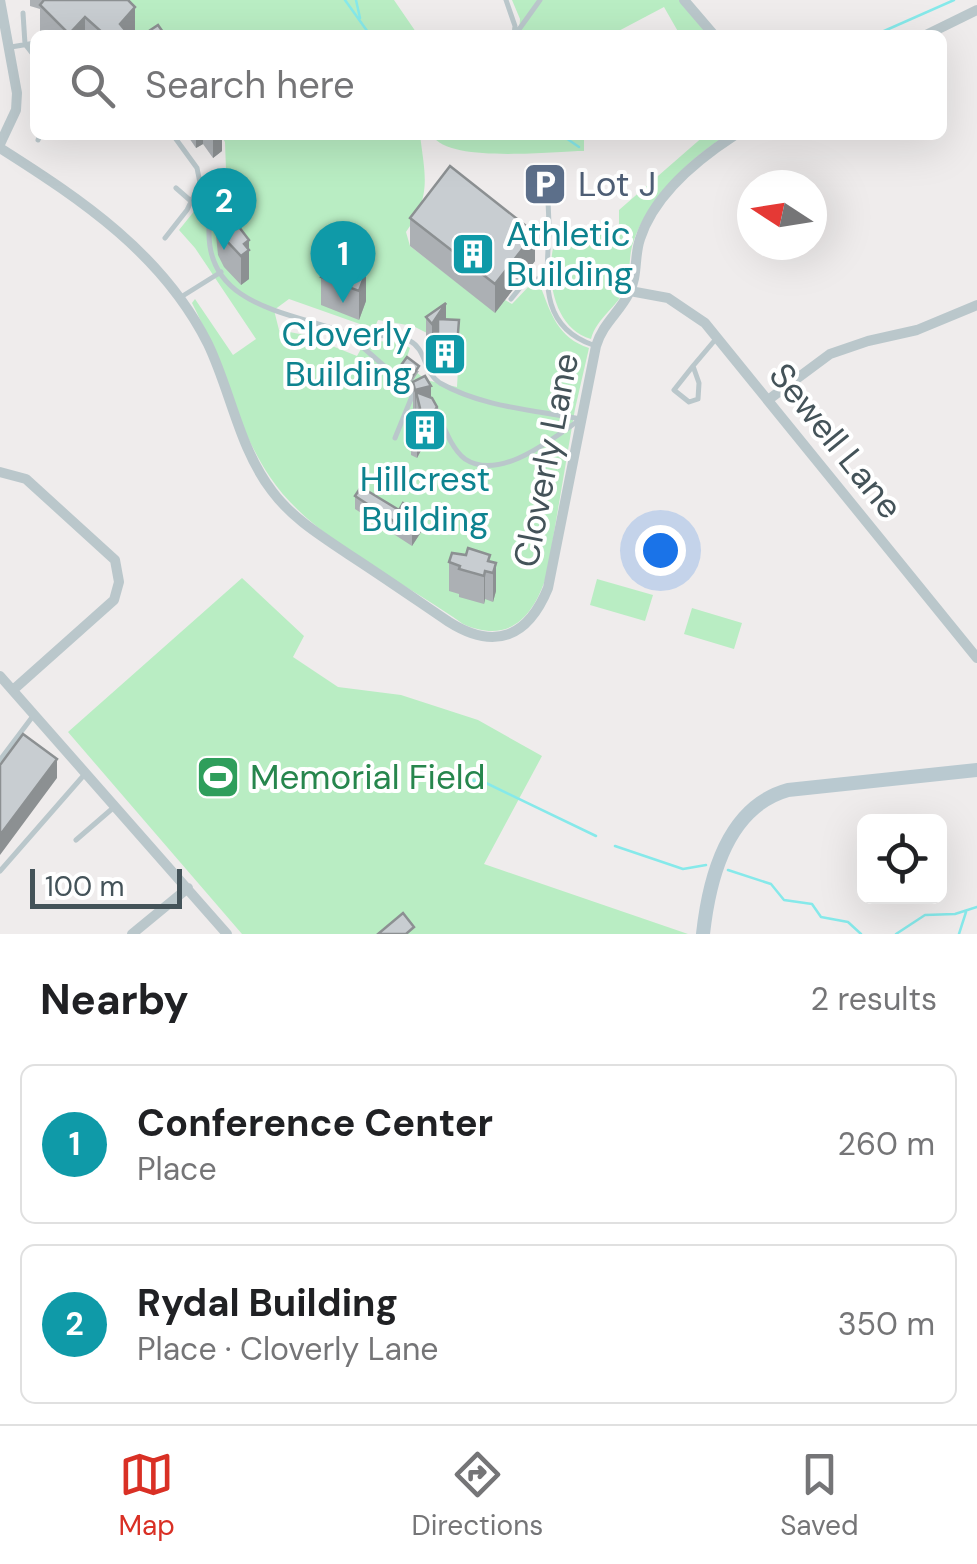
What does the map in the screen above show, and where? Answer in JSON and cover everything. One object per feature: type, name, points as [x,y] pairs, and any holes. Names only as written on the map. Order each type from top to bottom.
[{"type":"main road","points":[[702,934],[724,850],[740,820],[760,802],[788,790],[977,770]]},
{"type":"street","points":[[0,0],[18,93],[16,110],[0,146]]},
{"type":"street","points":[[684,0],[710,30]]},
{"type":"street","points":[[936,30],[977,10]]},
{"type":"street","name":"Cloverly Lane","points":[[0,146],[104,218],[139,248],[179,298],[208,345],[261,476],[286,508],[316,533],[464,632],[500,637],[523,627],[543,602],[553,571],[596,346],[608,319],[630,291],[637,246],[650,216],[698,164],[729,140]]},
{"type":"street","name":"Sewell Lane","points":[[630,291],[668,298],[705,323],[977,658]]},
{"type":"street","points":[[768,400],[830,354],[868,340],[916,330],[977,305]]},
{"type":"street","points":[[0,472],[26,478],[102,545],[115,560],[118,582],[114,600],[13,690]]},
{"type":"street","points":[[0,676],[227,934]]},
{"type":"street","points":[[132,934],[188,888]]},
{"type":"lane","points":[[506,0],[513,30]]},
{"type":"lane","points":[[518,30],[540,0]]},
{"type":"lane","points":[[23,13],[25,44],[30,50]]},
{"type":"lane","points":[[8,48],[30,44]]},
{"type":"lane","points":[[165,238],[192,202],[200,183],[200,175],[176,140]]},
{"type":"lane","points":[[546,168],[547,294],[565,328],[596,346]]},
{"type":"lane","points":[[176,188],[192,202]]},
{"type":"lane","points":[[227,223],[232,205],[217,198],[209,210],[208,248],[220,272],[244,299],[349,335],[394,336],[412,341],[433,377],[469,397],[581,419]]},
{"type":"lane","points":[[179,298],[220,272]]},
{"type":"lane","points":[[511,299],[524,283],[545,277]]},
{"type":"lane","points":[[349,335],[413,394],[427,398],[456,449],[468,461],[522,459],[581,419]]},
{"type":"lane","points":[[693,366],[699,383],[698,400],[689,402],[674,390],[693,366],[717,338]]},
{"type":"lane","points":[[395,438],[413,394]]},
{"type":"lane","points":[[0,760],[33,716]]},
{"type":"lane","points":[[0,872],[86,773]]},
{"type":"lane","points":[[76,840],[115,806]]},
{"type":"green space","points":[[101,0],[394,0],[415,30],[133,30]]},
{"type":"green space","points":[[512,0],[681,0],[706,30],[677,30],[664,7],[620,30],[519,30],[520,19]]},
{"type":"green space","points":[[224,140],[421,140],[425,185],[420,207],[406,232],[410,246],[495,312],[505,300],[512,304],[531,284],[540,285],[563,331],[589,348],[547,574],[535,602],[518,623],[494,631],[463,624],[333,539],[287,499],[270,477],[248,436],[192,303],[195,299],[233,355],[256,339],[179,230],[212,189],[208,173],[226,170]],"holes":[[[289,299],[374,329],[378,320],[413,326],[459,349],[457,387],[426,380],[405,363],[410,348],[402,343],[366,340],[357,356],[305,335],[279,330],[274,310]]]},
{"type":"green space","points":[[438,140],[584,140],[584,151],[479,153]]},
{"type":"green space","points":[[699,140],[720,140],[685,167],[650,209],[634,240],[628,281],[591,339],[578,333],[560,311],[552,282],[552,251],[556,238],[610,234],[619,224],[619,210]]},
{"type":"green space","name":"Memorial Field","points":[[242,578],[304,636],[293,657],[338,687],[401,695],[478,720],[542,756],[484,864],[688,934],[242,934],[68,732]]},
{"type":"green space","points":[[597,579],[653,595],[645,621],[590,605]]},
{"type":"green space","points":[[692,608],[742,623],[734,649],[684,634]]},
{"type":"building","points":[[44,0],[128,0],[135,7],[120,24],[125,30],[99,30],[85,17],[73,30],[65,30],[40,5]]},
{"type":"building","points":[[450,166],[535,233],[495,284],[410,218]]},
{"type":"building","points":[[215,196],[225,200],[226,210],[249,240],[244,244],[249,250],[241,256],[218,226]]},
{"type":"building","points":[[328,258],[366,272],[359,291],[321,277]]},
{"type":"building","points":[[446,303],[432,324],[426,317]]},
{"type":"building","points":[[438,319],[459,320],[457,346],[438,345]]},
{"type":"building","points":[[407,357],[419,366],[412,377],[399,368]]},
{"type":"building","points":[[425,376],[431,386],[415,390],[413,382]]},
{"type":"building","points":[[416,392],[432,398],[437,407],[432,415],[426,412],[417,430],[411,427],[420,408]]},
{"type":"building","points":[[361,487],[399,510],[403,503],[423,516],[412,533],[355,496]]},
{"type":"building","points":[[468,548],[490,555],[488,561],[496,563],[493,573],[485,571],[484,576],[449,562],[452,553],[466,555]]},
{"type":"building","points":[[23,734],[57,759],[0,835],[0,765]]},
{"type":"building","points":[[403,913],[414,927],[406,934],[378,934]]},
{"type":"waterway","points":[[345,0],[366,30]]},
{"type":"waterway","points":[[356,0],[360,18]]},
{"type":"waterway","points":[[886,30],[954,0]]},
{"type":"waterway","points":[[569,140],[579,147]]},
{"type":"waterway","points":[[446,777],[484,782],[596,836]]},
{"type":"waterway","points":[[615,846],[683,869],[706,865]]},
{"type":"waterway","points":[[728,870],[771,884],[784,900],[812,904],[821,917],[848,922],[861,934]]},
{"type":"waterway","points":[[896,934],[925,915],[955,914],[977,907]]},
{"type":"waterway","points":[[959,934],[966,912]]},
{"type":"place","name":"Lot J","points":[[545,184]]},
{"type":"place","name":"Rydal Building","points":[[224,250]]},
{"type":"place","name":"Athletic Building","points":[[473,254]]},
{"type":"place","name":"Conference Center","points":[[343,303]]},
{"type":"place","name":"Cloverly Building","points":[[445,354]]},
{"type":"place","name":"Hillcrest Building","points":[[425,430]]},
{"type":"place","name":"Memorial Field","points":[[218,777]]}]
